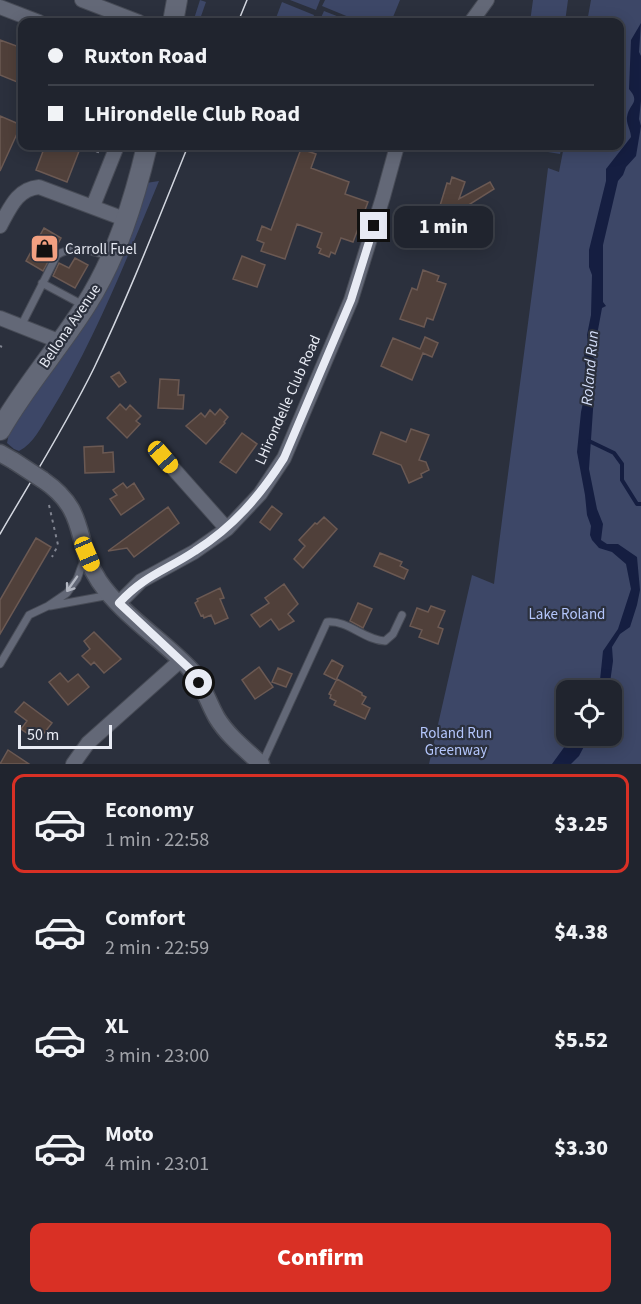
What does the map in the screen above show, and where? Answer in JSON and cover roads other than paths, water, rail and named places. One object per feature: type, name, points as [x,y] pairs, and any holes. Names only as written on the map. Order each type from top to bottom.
[{"type":"main road","points":[[174,18],[177,0]]},
{"type":"main road","name":"Bellona Avenue","points":[[0,430],[85,307],[127,220],[146,150]]},
{"type":"street","points":[[82,0],[129,18]]},
{"type":"street","points":[[474,18],[487,0]]},
{"type":"street","points":[[0,7],[29,18]]},
{"type":"street","points":[[93,206],[115,150]]},
{"type":"street","name":"LHirondelle Club Road","points":[[116,599],[141,581],[194,552],[227,529],[260,494],[284,458],[351,300],[396,150]]},
{"type":"street","points":[[0,226],[15,199],[31,188],[39,187],[127,220]]},
{"type":"street","points":[[0,318],[61,342]]},
{"type":"street","points":[[7,457],[57,490],[72,510],[95,574],[116,599],[193,672],[219,721],[261,764]]},
{"type":"street","points":[[163,457],[227,529]]},
{"type":"street","points":[[73,764],[88,743],[181,660]]},
{"type":"lane","points":[[21,326],[57,255],[62,252],[86,250],[111,257]]},
{"type":"lane","points":[[42,283],[85,307]]},
{"type":"lane","points":[[0,664],[29,615],[48,606],[66,593],[77,579],[87,554]]},
{"type":"lane","points":[[48,606],[116,599]]},
{"type":"lane","points":[[261,764],[327,622],[342,624],[371,638],[385,641],[393,634],[402,615]]},
{"type":"water","name":"Roland Run","points":[[641,23],[639,119],[641,126],[636,156],[618,181],[603,245],[603,302],[606,306],[602,308],[593,357],[597,362],[597,368],[591,372],[595,380],[589,469],[597,509],[603,524],[601,540],[607,544],[618,544],[637,557],[640,590],[630,627],[620,634],[612,647],[610,680],[600,680],[603,651],[618,629],[631,589],[626,564],[612,552],[599,548],[590,535],[591,526],[587,515],[577,452],[581,412],[587,384],[584,353],[588,344],[587,335],[591,315],[592,275],[589,267],[589,250],[606,181],[606,169],[621,150],[624,150],[624,146],[631,137],[627,120],[634,97],[629,89],[631,40]]},
{"type":"water","points":[[565,746],[584,746],[571,764],[552,764]]},
{"type":"waterway","points":[[589,441],[614,453],[622,464],[622,480],[637,504],[641,504]]},
{"type":"tram line","points":[[240,18],[247,0]]},
{"type":"tram line","points":[[0,534],[94,368],[186,150]]},
{"type":"place","name":"Carroll Fuel","points":[[44,249]]},
{"type":"park label","name":"Lake Roland","points":[[567,614]]},
{"type":"park label","name":"Roland Run Greenway","points":[[456,742]]}]
